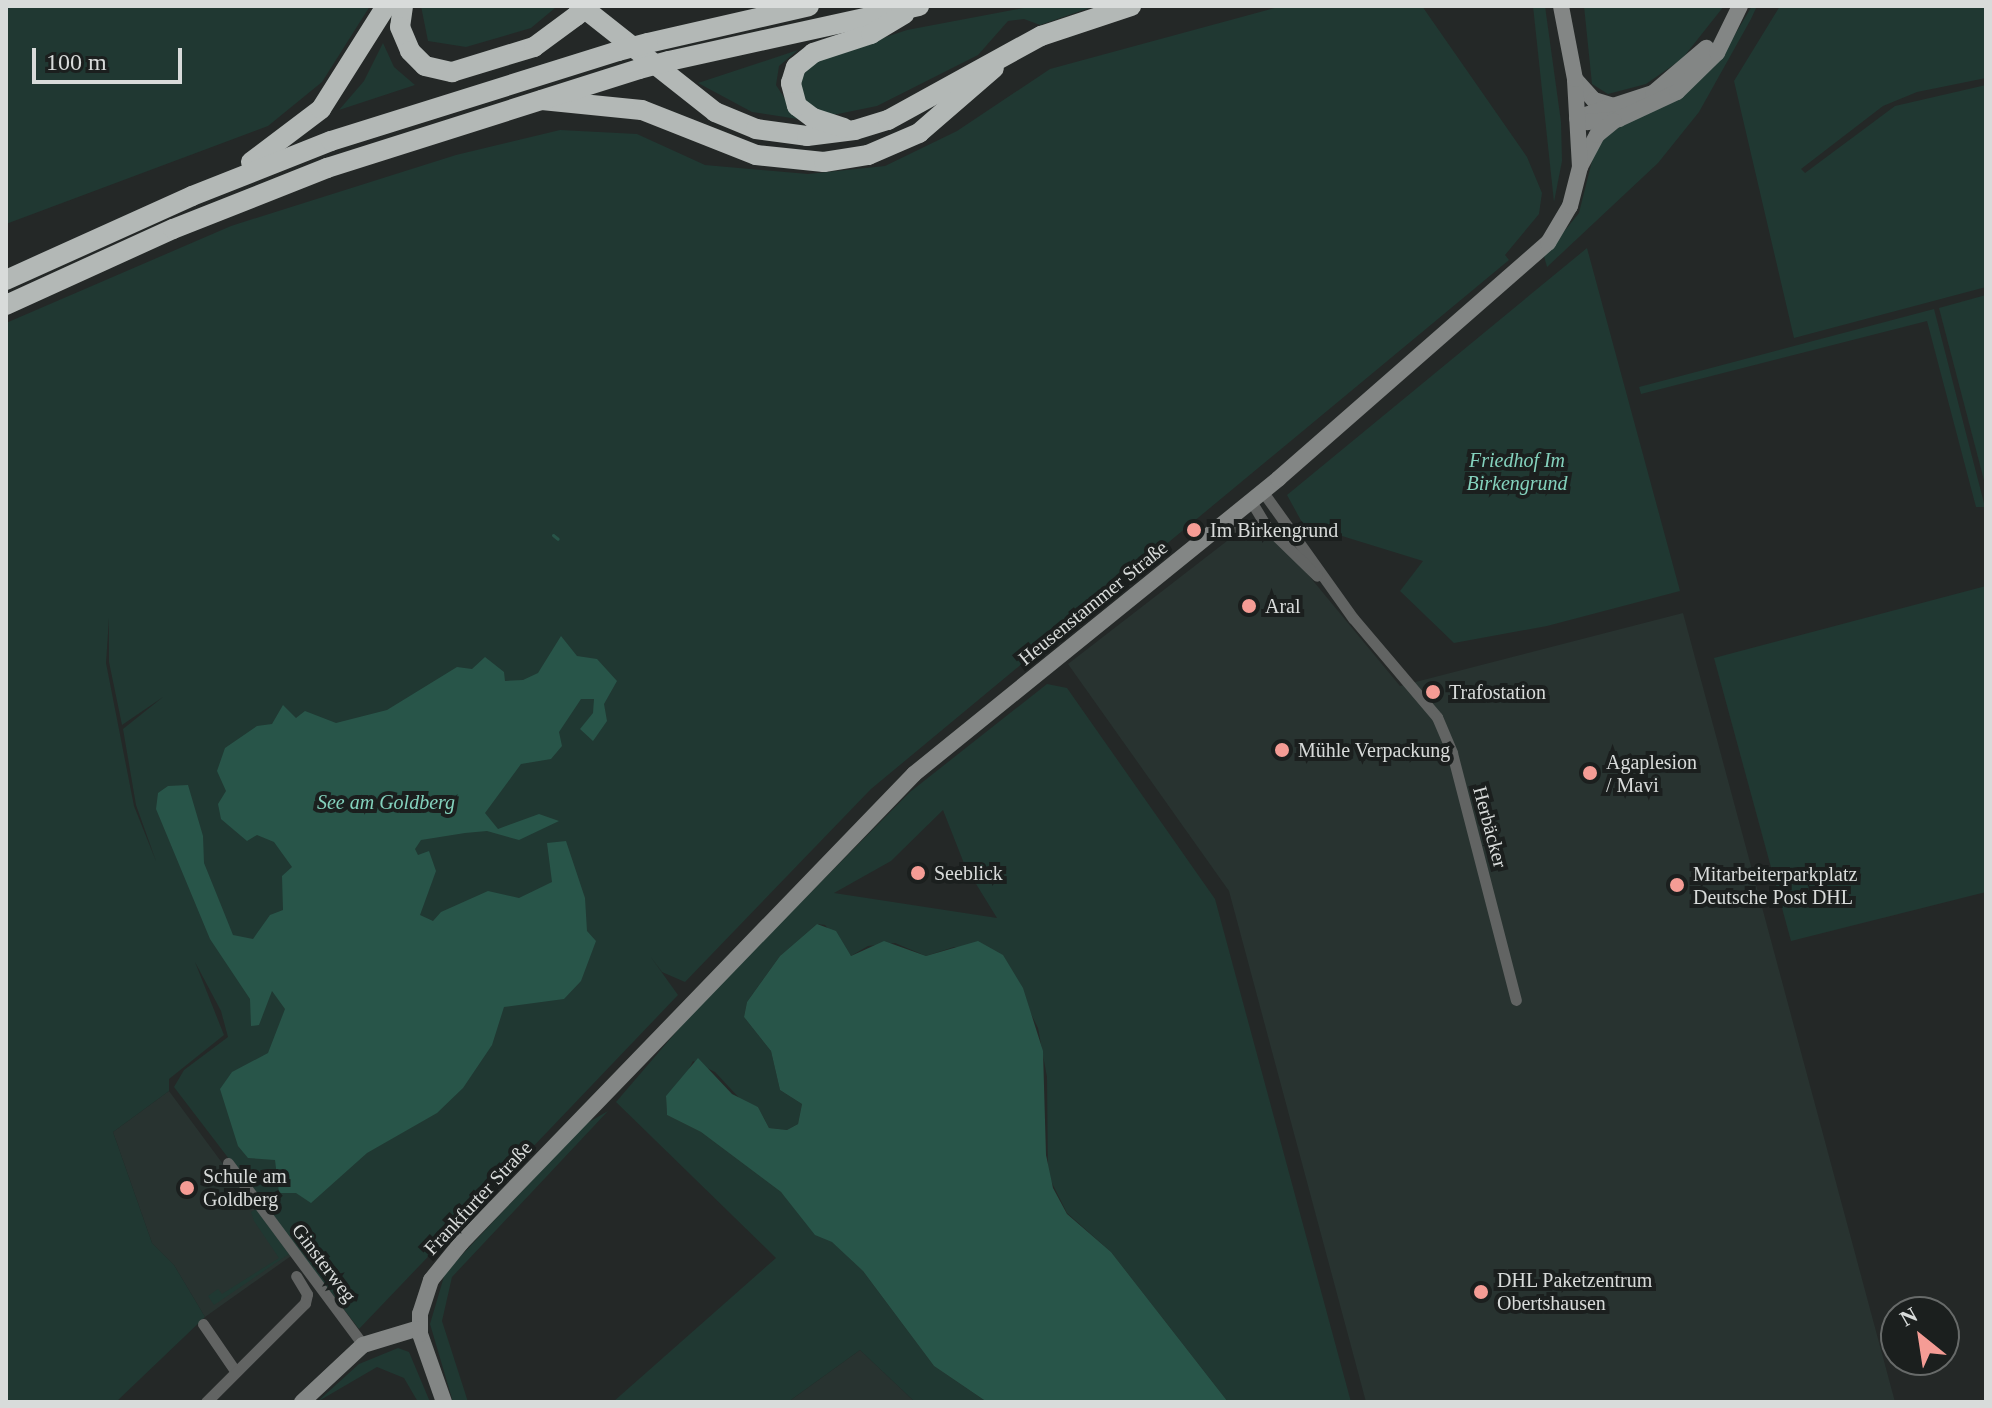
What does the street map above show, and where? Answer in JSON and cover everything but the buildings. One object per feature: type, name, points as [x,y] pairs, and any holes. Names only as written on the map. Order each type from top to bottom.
[{"type":"highway","points":[[192,196],[309,122],[339,86],[386,6]]},
{"type":"highway","points":[[403,6],[400,27],[410,51],[425,66],[445,72],[468,70],[524,52],[582,9],[670,81],[729,119],[795,135],[855,130],[888,120],[1063,25],[1131,6]]},
{"type":"highway","points":[[6,280],[192,196],[410,113],[618,51],[809,6]]},
{"type":"highway","points":[[855,130],[801,111],[792,93],[793,73],[807,56],[871,34],[917,6]]},
{"type":"highway","points":[[6,305],[259,194],[535,99],[669,61],[917,6]]},
{"type":"highway","points":[[535,99],[642,110],[756,155],[824,162],[877,152],[919,133],[1015,49]]},
{"type":"main road","points":[[1561,6],[1568,34]]},
{"type":"main road","points":[[1567,6],[1568,34]]},
{"type":"main road","points":[[1577,118],[1594,122],[1620,112],[1668,84],[1736,13]]},
{"type":"main road","name":"Heusenstammer Straße","points":[[689,1005],[914,774],[1257,496],[1538,254],[1564,219],[1580,167],[1575,79],[1568,34]]},
{"type":"main road","points":[[1575,79],[1599,103],[1620,112]]},
{"type":"main road","points":[[1580,167],[1597,135],[1620,112]]},
{"type":"main road","name":"Frankfurter Straße","points":[[419,1328],[425,1293],[443,1262],[689,1005]]},
{"type":"main road","points":[[302,1402],[363,1345],[419,1328],[444,1402]]},
{"type":"street","points":[[1257,496],[1266,526],[1325,580]]},
{"type":"street","points":[[1257,496],[1325,580]]},
{"type":"street","points":[[1216,530],[1266,526]]},
{"type":"street","name":"Herbäcker","points":[[1325,580],[1437,717],[1452,753],[1516,1000]]},
{"type":"street","name":"Ginsterweg","points":[[228,1163],[363,1345]]},
{"type":"street","points":[[206,1402],[305,1303],[306,1290],[296,1276]]},
{"type":"street","points":[[203,1324],[236,1372]]},
{"type":"shaded area","points":[[1254,530],[1286,548],[1400,686],[1683,613],[1880,1346],[1880,1376],[1888,1376],[1895,1402],[1366,1402],[1229,891],[1068,664],[1236,534]]},
{"type":"shaded area","name":"See am Goldberg","points":[[561,636],[577,656],[597,659],[617,681],[604,704],[607,721],[593,741],[580,729],[593,713],[594,699],[581,699],[559,732],[562,746],[551,759],[521,764],[485,813],[498,829],[539,814],[559,821],[519,840],[487,831],[421,840],[415,849],[418,855],[429,851],[436,871],[420,915],[433,921],[441,912],[488,891],[519,898],[552,882],[547,843],[566,841],[585,898],[587,931],[596,941],[581,981],[564,999],[504,1007],[492,1045],[463,1088],[437,1113],[367,1153],[311,1203],[296,1193],[279,1193],[275,1160],[248,1158],[238,1146],[220,1089],[232,1072],[268,1053],[285,1009],[272,991],[259,1025],[251,1026],[250,999],[210,939],[156,809],[158,793],[168,786],[188,785],[203,836],[204,863],[233,935],[253,939],[270,915],[283,910],[282,876],[292,867],[274,842],[257,835],[247,841],[221,819],[218,804],[226,791],[217,771],[225,748],[257,726],[272,724],[283,705],[296,718],[305,711],[336,723],[387,710],[457,667],[472,669],[485,657],[504,672],[505,681],[523,680],[538,673]]},
{"type":"shaded area","points":[[817,924],[836,931],[851,956],[884,941],[926,956],[978,941],[1003,955],[1023,988],[1043,1051],[1046,1155],[1053,1188],[1067,1214],[1111,1252],[1228,1402],[987,1402],[934,1366],[863,1271],[832,1242],[815,1235],[781,1192],[701,1132],[667,1115],[666,1096],[698,1058],[732,1094],[758,1107],[769,1128],[787,1130],[798,1124],[802,1104],[780,1090],[771,1051],[744,1017],[747,1002],[780,956]]},
{"type":"shaded area","name":"Schule am Goldberg","points":[[169,1091],[291,1256],[205,1317],[174,1265],[152,1243],[113,1132]]},
{"type":"shaded area","points":[[860,1350],[915,1402],[788,1402]]},
{"type":"green space","points":[[6,6],[370,6],[322,82],[268,126],[6,224]]},
{"type":"green space","points":[[421,6],[555,8],[531,28],[466,47],[428,41]]},
{"type":"green space","points":[[1034,6],[1095,6],[1040,25],[1024,19],[1008,21],[978,55],[877,106],[823,117],[804,106],[799,75],[807,63],[907,30]]},
{"type":"green space","points":[[1282,6],[1422,6],[1527,157],[1542,193],[1539,214],[1505,255],[1509,260],[871,789],[685,982],[662,972],[650,956],[678,995],[359,1329],[174,1087],[184,1070],[228,1037],[221,1011],[195,962],[224,1035],[169,1079],[169,1091],[113,1132],[152,1243],[174,1265],[205,1317],[116,1402],[6,1402],[6,323],[231,226],[456,155],[560,130],[637,134],[705,165],[808,174],[885,166],[957,131],[1050,69]],"holes":[[[109,618],[109,662],[122,725],[163,697],[123,729],[136,805],[156,861],[134,806],[106,663]]]},
{"type":"green space","points":[[1533,6],[1545,6],[1561,122],[1562,161],[1554,202]]},
{"type":"green space","points":[[1584,6],[1724,6],[1682,59],[1646,84],[1608,94],[1592,84]]},
{"type":"green space","points":[[1752,6],[1757,6],[1699,112],[1658,163],[1547,267],[1544,256],[1579,213],[1596,145],[1622,125],[1681,96],[1722,56]]},
{"type":"green space","points":[[1780,6],[1986,6],[1986,78],[1917,92],[1883,106],[1801,169],[1805,173],[1895,106],[1986,85],[1986,287],[1794,338],[1734,81]]},
{"type":"green space","points":[[383,43],[394,67],[415,85],[339,110],[364,81]]},
{"type":"green space","points":[[798,50],[779,66],[776,85],[798,119],[752,112],[698,83]]},
{"type":"green space","name":"Friedhof Im Birkengrund","points":[[1587,248],[1680,591],[1547,626],[1454,643],[1400,591],[1423,561],[1329,532],[1310,537],[1287,495]]},
{"type":"green space","points":[[1986,295],[1986,488],[1939,308]]},
{"type":"green space","points":[[1934,309],[1985,507],[1976,507],[1927,321],[1641,394],[1639,387]]},
{"type":"green space","points":[[1986,586],[1986,892],[1791,941],[1714,658]]},
{"type":"green space","points":[[1047,684],[1067,688],[1215,899],[1351,1402],[1228,1402],[1111,1252],[1067,1213],[1048,1175],[1047,1077],[1038,1028],[1002,955],[954,947],[926,956],[895,943],[868,946],[851,956],[825,925],[817,924],[780,956],[747,1002],[744,1017],[771,1051],[780,1090],[802,1104],[798,1124],[787,1130],[769,1128],[758,1107],[742,1101],[715,1072],[693,1061],[684,1079],[666,1096],[667,1115],[701,1132],[781,1192],[863,1271],[934,1366],[987,1402],[915,1402],[860,1350],[788,1402],[613,1402],[776,1258],[616,1102],[701,1003],[910,792]],"holes":[[[943,810],[965,866],[997,918],[834,893],[891,861]]]},
{"type":"green space","points":[[608,1111],[452,1277],[442,1321],[468,1402],[453,1402],[430,1324],[445,1273],[584,1125]]},
{"type":"green space","points":[[256,1209],[289,1254],[214,1305],[208,1296],[218,1289],[222,1294],[279,1258],[254,1221],[251,1212]]},
{"type":"green space","points":[[398,1348],[409,1352],[430,1402],[418,1402],[404,1378],[377,1367],[317,1402],[359,1364]]},
{"type":"waterway","points":[[553,535],[558,539]]},
{"type":"place","name":"Im Birkengrund","points":[[1194,530]]},
{"type":"place","name":"Aral","points":[[1249,606]]},
{"type":"place","name":"Trafostation","points":[[1433,692]]},
{"type":"place","name":"Mühle Verpackung","points":[[1282,750]]},
{"type":"place","name":"Agaplesion / Mavi","points":[[1590,773]]},
{"type":"place","name":"Seeblick","points":[[918,873]]},
{"type":"place","name":"Mitarbeiterparkplatz Deutsche Post DHL","points":[[1677,885]]},
{"type":"place","name":"Schule am Goldberg","points":[[187,1188]]},
{"type":"place","name":"DHL Paketzentrum Obertshausen","points":[[1481,1292]]}]
